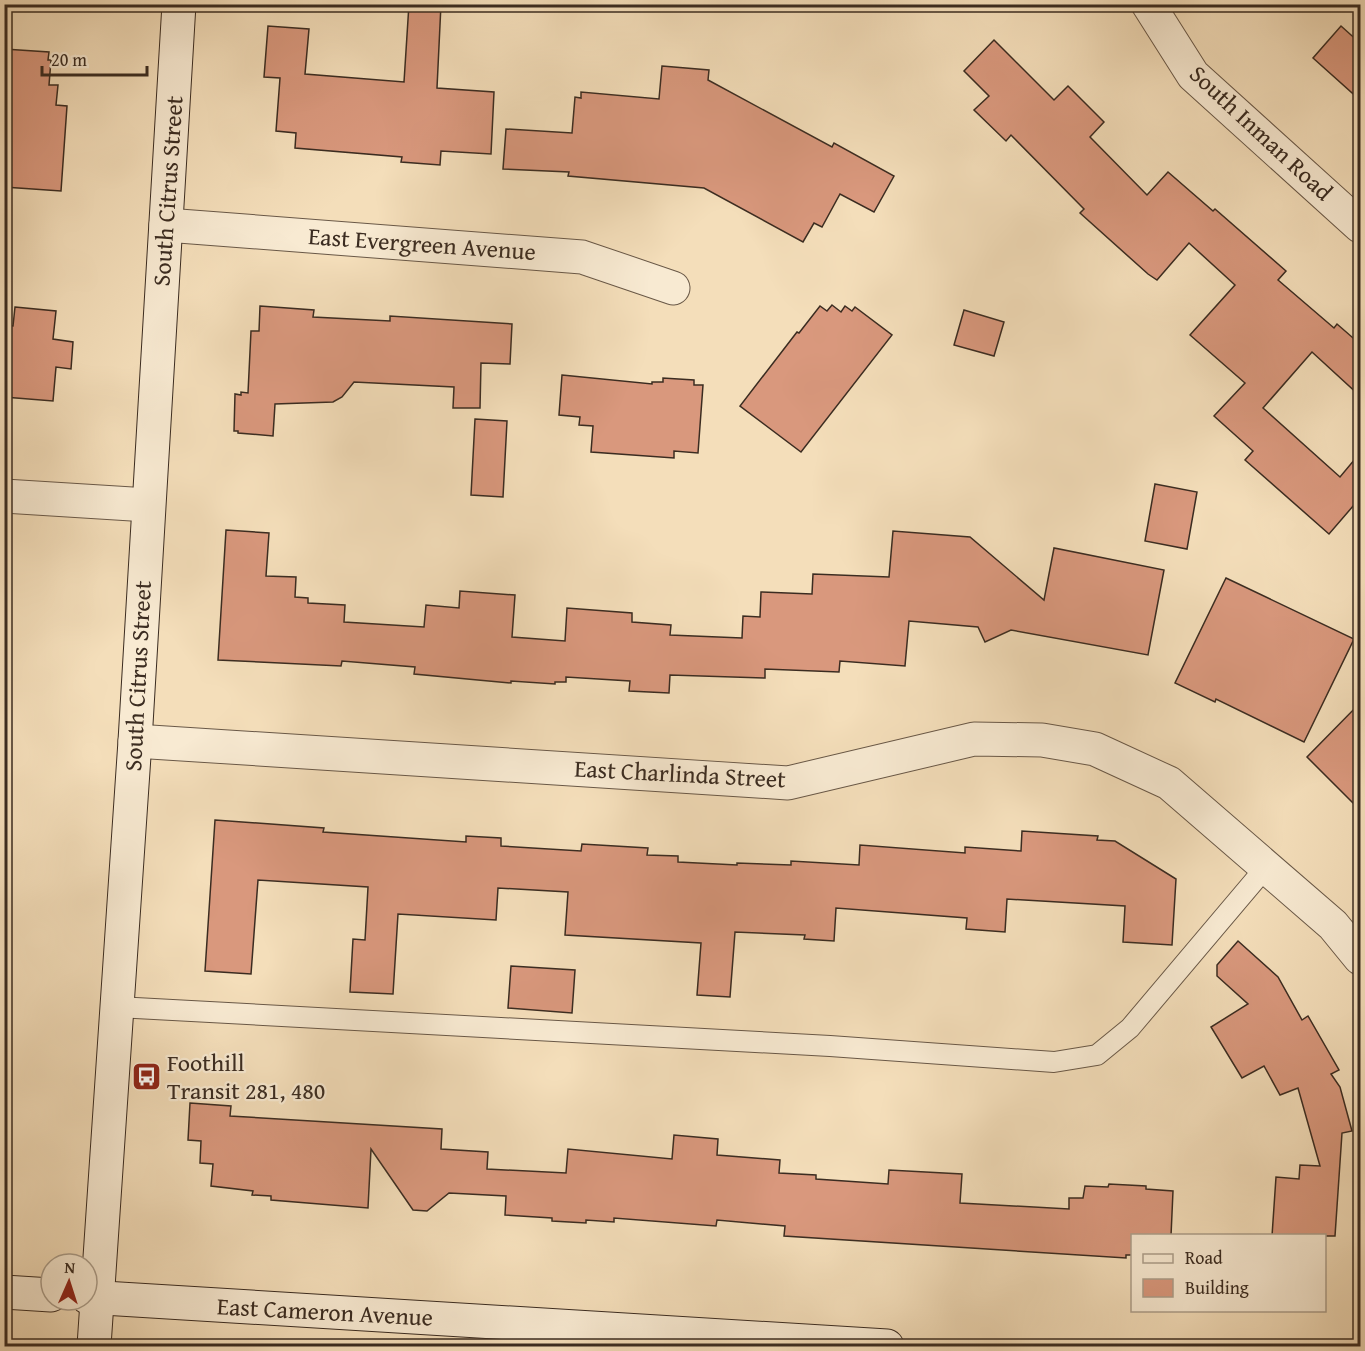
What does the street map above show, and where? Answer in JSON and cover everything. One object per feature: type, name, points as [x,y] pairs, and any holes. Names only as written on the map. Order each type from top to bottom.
[{"type":"street","name":"South Citrus Street","points":[[96,1252],[117,1007],[135,741],[179,4]]},
{"type":"street","name":"South Inman Road","points":[[1148,4],[1193,75],[1360,226]]},
{"type":"street","name":"East Evergreen Avenue","points":[[166,225],[582,256],[673,288]]},
{"type":"street","points":[[4,496],[148,506]]},
{"type":"street","name":"East Charlinda Street","points":[[135,741],[788,783],[974,739],[1042,740],[1095,749],[1169,783],[1333,924],[1360,958]]},
{"type":"street","points":[[4,1292],[39,1294]]},
{"type":"street","name":"East Cameron Avenue","points":[[99,1298],[887,1347]]},
{"type":"street","name":"South Citrus Street","points":[[93,1312],[94,1347]]},
{"type":"lane","points":[[117,1007],[818,1045],[1054,1062],[1097,1055],[1130,1028],[1266,867]]},
{"type":"building","points":[[409,4],[441,4],[437,88],[494,92],[491,154],[441,151],[440,165],[401,162],[402,157],[295,148],[296,133],[276,131],[280,78],[264,77],[268,26],[309,29],[305,74],[404,82]]},
{"type":"building","points":[[1341,26],[1360,43],[1360,100],[1313,58]]},
{"type":"building","points":[[994,40],[1054,100],[1068,86],[1104,122],[1090,137],[1147,195],[1168,172],[1213,211],[1215,209],[1286,271],[1278,280],[1334,328],[1337,324],[1360,344],[1360,396],[1312,352],[1263,408],[1340,477],[1360,453],[1360,498],[1329,534],[1245,460],[1253,451],[1214,416],[1245,383],[1190,335],[1235,285],[1189,243],[1157,280],[1148,274],[1080,213],[1084,209],[1011,135],[1006,141],[974,110],[989,96],[964,71]]},
{"type":"building","points":[[4,49],[49,52],[48,60],[51,60],[49,85],[58,85],[56,105],[67,106],[61,191],[4,187]]},
{"type":"building","points":[[662,66],[709,70],[708,80],[832,147],[834,143],[894,176],[874,212],[840,194],[822,227],[814,223],[803,242],[704,188],[568,176],[569,172],[503,169],[506,129],[572,133],[575,97],[581,98],[581,92],[659,99]]},
{"type":"building","points":[[832,305],[841,312],[845,306],[852,311],[855,307],[892,335],[801,452],[740,406],[820,306],[827,311]]},
{"type":"building","points":[[260,306],[314,310],[313,317],[390,321],[390,316],[512,324],[510,364],[481,363],[480,408],[453,408],[454,387],[354,382],[342,397],[333,402],[275,404],[273,436],[238,433],[234,431],[235,394],[248,393],[251,331],[259,331]]},
{"type":"building","points":[[15,307],[56,311],[53,339],[73,342],[71,369],[56,367],[53,401],[4,397],[4,325],[13,326]]},
{"type":"building","points":[[964,310],[1004,322],[994,356],[954,345]]},
{"type":"building","points":[[562,375],[652,384],[652,382],[663,382],[663,378],[694,380],[694,385],[703,385],[698,453],[674,451],[674,458],[591,452],[593,426],[579,425],[580,417],[559,415]]},
{"type":"building","points":[[475,419],[507,421],[503,497],[471,495]]},
{"type":"building","points":[[1155,484],[1197,492],[1187,549],[1145,541]]},
{"type":"building","points":[[226,530],[269,533],[266,576],[296,577],[295,597],[308,598],[308,603],[345,605],[344,622],[424,627],[426,605],[459,608],[460,591],[515,595],[512,637],[565,641],[567,608],[632,613],[632,622],[671,625],[670,635],[742,638],[743,616],[760,617],[761,592],[812,594],[813,574],[889,577],[893,531],[970,537],[1044,600],[1054,548],[1164,570],[1148,655],[1011,630],[985,642],[978,627],[909,621],[905,666],[840,661],[839,672],[765,669],[765,678],[670,675],[669,693],[629,691],[630,681],[566,677],[566,682],[555,682],[555,684],[511,681],[511,683],[414,674],[415,667],[342,661],[341,666],[218,660]]},
{"type":"building","points":[[1226,578],[1354,639],[1304,742],[1216,699],[1215,702],[1175,683]]},
{"type":"building","points":[[1360,703],[1360,810],[1307,757]]},
{"type":"building","points":[[215,820],[324,828],[323,832],[466,842],[466,836],[501,838],[501,846],[581,851],[582,844],[648,848],[647,855],[678,856],[678,862],[737,865],[737,863],[791,865],[791,861],[859,865],[860,845],[965,853],[965,847],[1021,851],[1022,831],[1098,836],[1097,840],[1115,841],[1176,879],[1172,945],[1123,942],[1125,906],[1007,899],[1005,932],[966,929],[967,918],[836,908],[834,941],[804,939],[805,935],[735,932],[730,997],[697,995],[701,943],[565,935],[568,892],[498,888],[496,920],[398,914],[393,994],[350,992],[353,939],[365,940],[368,887],[258,880],[251,974],[205,971]]},
{"type":"building","points":[[1238,941],[1278,977],[1302,1020],[1308,1016],[1339,1070],[1331,1074],[1340,1087],[1352,1131],[1342,1133],[1335,1236],[1272,1234],[1276,1177],[1299,1179],[1300,1165],[1320,1166],[1298,1088],[1280,1095],[1264,1066],[1242,1078],[1211,1027],[1248,1004],[1217,976],[1217,965]]},
{"type":"building","points":[[511,966],[575,970],[572,1013],[508,1008]]},
{"type":"building","points":[[190,1103],[231,1106],[230,1116],[442,1129],[441,1149],[488,1152],[487,1169],[566,1173],[568,1149],[672,1159],[674,1135],[718,1139],[717,1155],[780,1160],[779,1173],[816,1175],[816,1179],[888,1184],[889,1170],[962,1174],[960,1203],[1069,1209],[1069,1198],[1083,1198],[1085,1186],[1108,1187],[1109,1184],[1146,1186],[1146,1189],[1173,1191],[1171,1234],[1131,1234],[1131,1255],[1126,1255],[1126,1258],[784,1236],[785,1226],[717,1220],[716,1226],[614,1218],[614,1222],[552,1221],[552,1218],[505,1215],[506,1196],[449,1193],[427,1211],[413,1210],[371,1149],[368,1208],[271,1200],[271,1196],[252,1195],[253,1191],[211,1186],[213,1164],[200,1163],[201,1141],[188,1140]]},
{"type":"place","name":"Foothill Transit 281, 480","points":[[146,1077]]}]
